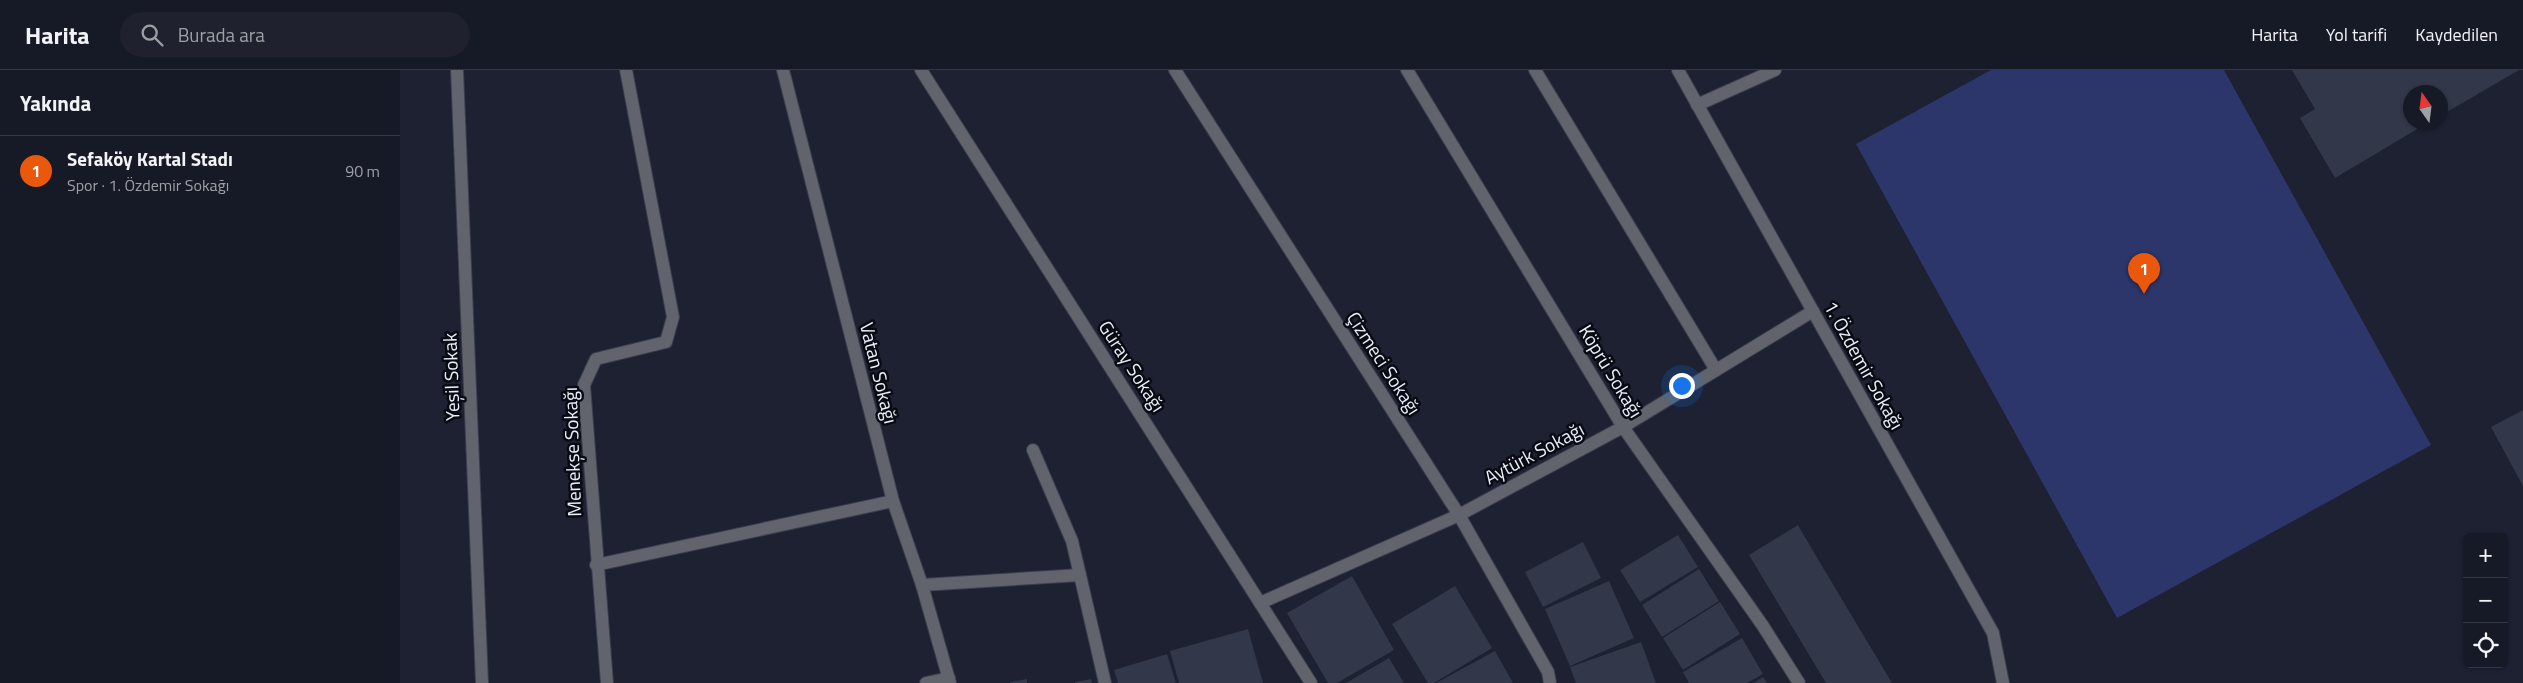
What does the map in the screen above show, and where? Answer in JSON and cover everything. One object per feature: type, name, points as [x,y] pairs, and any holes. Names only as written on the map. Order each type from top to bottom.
[{"type":"street","name":"Yeşil Sokak","points":[[457,70],[482,683]]},
{"type":"street","name":"Menekşe Sokağı","points":[[607,683],[596,565],[584,385],[596,359],[666,342],[673,317],[626,70]]},
{"type":"street","name":"Vatan Sokağı","points":[[783,70],[893,502],[922,585],[950,681]]},
{"type":"street","name":"Güray Sokağı","points":[[921,70],[1311,683]]},
{"type":"street","name":"Çizmeci Sokağı","points":[[1175,70],[1459,515],[1548,672],[1550,683]]},
{"type":"street","name":"Köprü Sokağı","points":[[1406,70],[1623,427],[1763,626],[1799,683]]},
{"type":"street","points":[[1535,70],[1716,370]]},
{"type":"street","name":"1. Özdemir Sokağı","points":[[1678,70],[1993,633],[2003,683]]},
{"type":"street","points":[[1697,105],[1775,70]]},
{"type":"street","name":"Aytürk Sokağı","points":[[1260,603],[1459,515],[1623,427],[1813,312]]},
{"type":"street","points":[[1033,450],[1072,540],[1105,683]]},
{"type":"street","points":[[596,565],[893,502]]},
{"type":"street","points":[[922,585],[1080,575]]},
{"type":"street","points":[[926,683],[950,681]]},
{"type":"shaded area","points":[[1991,70],[2224,70],[2431,445],[2117,618],[1856,144]]},
{"type":"building","points":[[2292,70],[2519,70],[2448,111],[2448,85],[2403,85],[2403,130],[2416,130],[2335,178],[2300,118],[2315,109]]},
{"type":"building","points":[[2523,410],[2523,486],[2491,427]]},
{"type":"building","points":[[1798,525],[1892,683],[1826,683],[1749,555]]},
{"type":"building","points":[[1678,535],[1698,567],[1640,602],[1620,570]]},
{"type":"building","points":[[1583,542],[1601,578],[1543,607],[1525,572]]},
{"type":"building","points":[[1699,569],[1719,601],[1662,637],[1642,605]]},
{"type":"building","points":[[1352,576],[1394,650],[1337,683],[1328,683],[1287,613]]},
{"type":"building","points":[[1609,581],[1634,638],[1570,666],[1545,609]]},
{"type":"building","points":[[1455,586],[1492,648],[1434,683],[1428,683],[1392,624]]},
{"type":"building","points":[[1720,602],[1740,634],[1683,670],[1663,638]]},
{"type":"building","points":[[1248,629],[1263,683],[1179,683],[1170,651]]},
{"type":"building","points":[[1742,638],[1763,674],[1747,683],[1689,683],[1683,672]]},
{"type":"building","points":[[1641,642],[1656,683],[1576,683],[1570,667]]},
{"type":"building","points":[[1495,651],[1513,683],[1436,683]]},
{"type":"building","points":[[1167,654],[1176,683],[1118,683],[1114,670]]},
{"type":"building","points":[[1389,658],[1404,683],[1346,683]]},
{"type":"building","points":[[1763,677],[1767,683],[1754,683]]},
{"type":"building","points":[[1027,679],[1027,683],[1010,683],[1010,682]]},
{"type":"building","points":[[1091,679],[1092,683],[1075,683],[1075,682]]},
{"type":"place","name":"Sefaköy Kartal Stadı","points":[[2144,294]]}]
